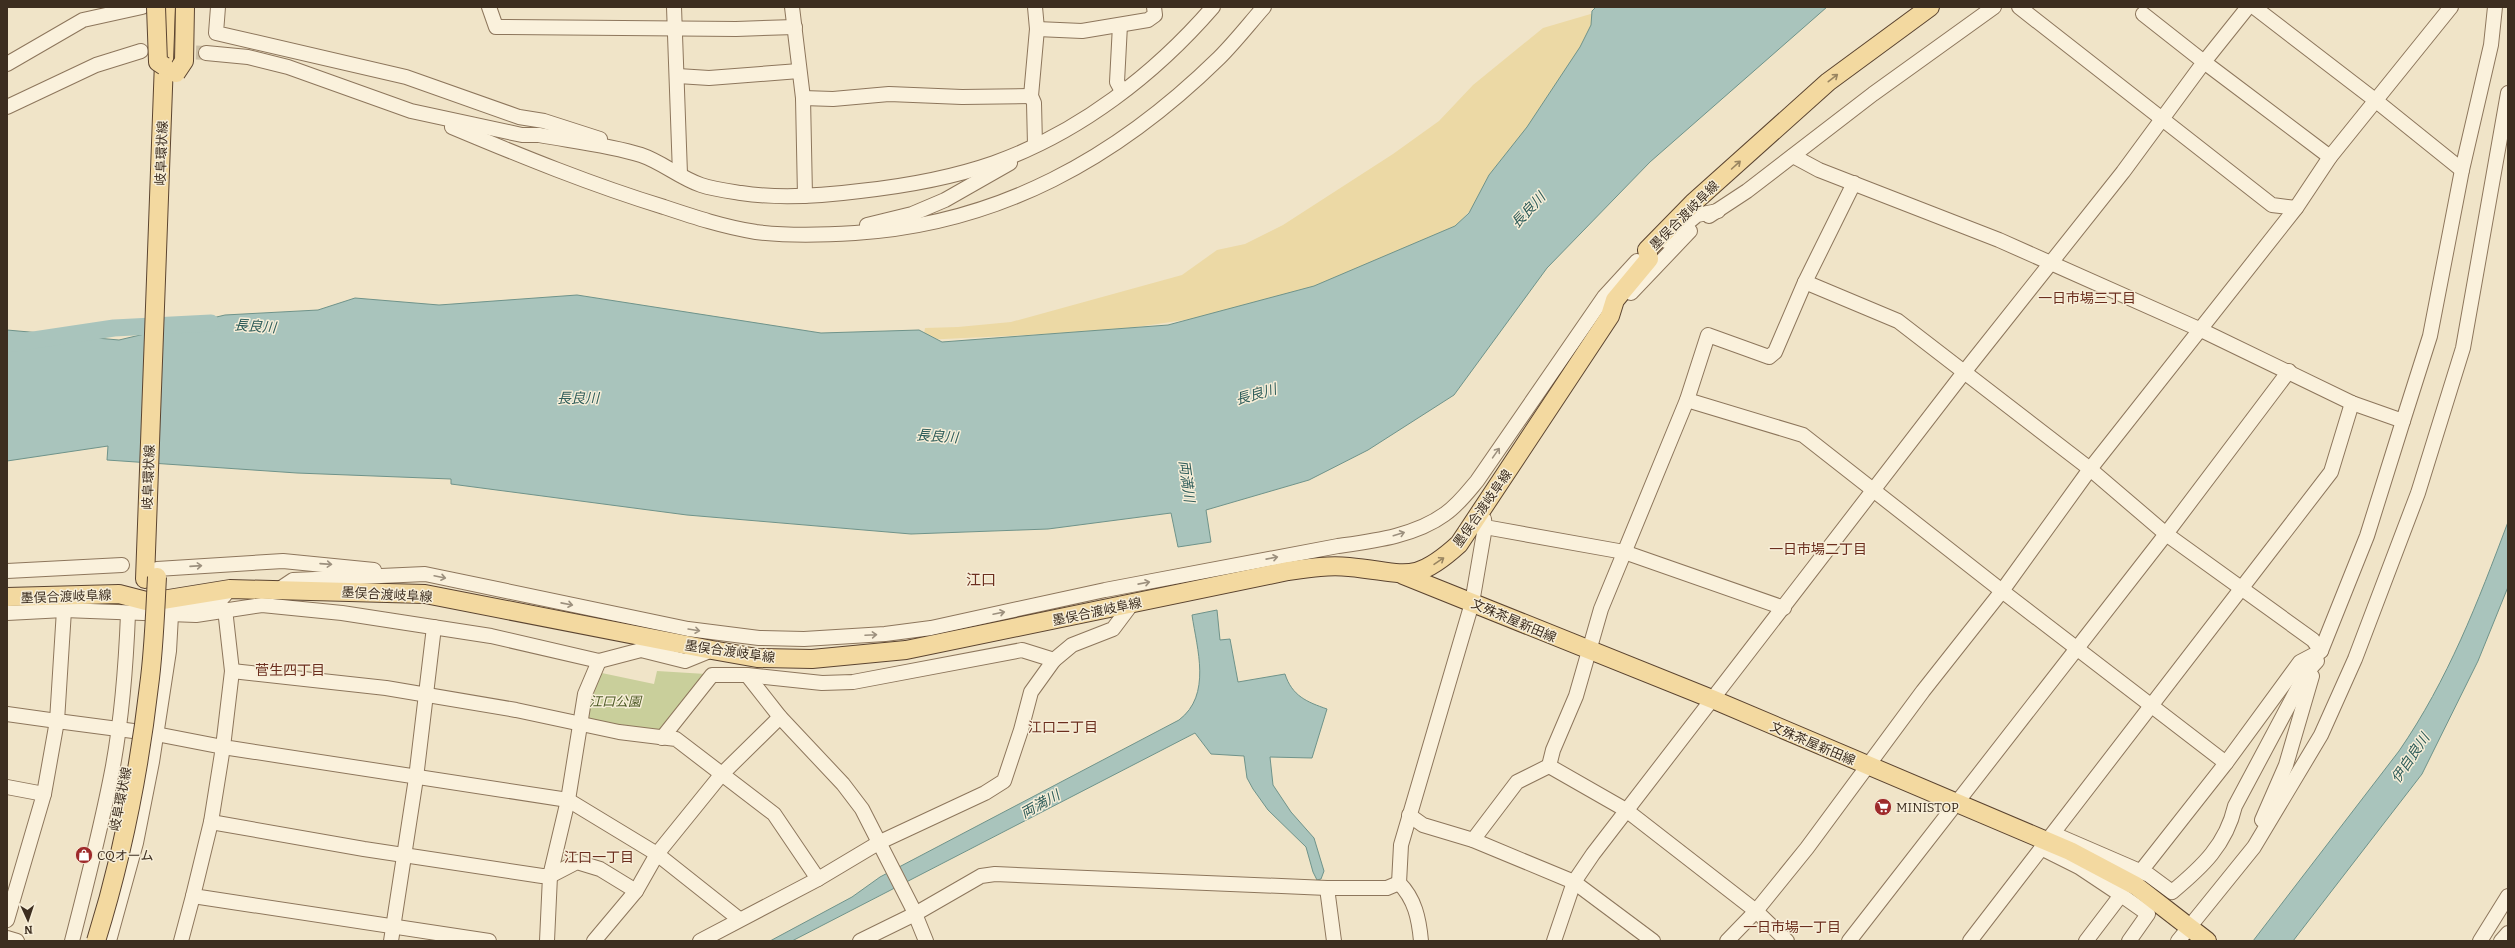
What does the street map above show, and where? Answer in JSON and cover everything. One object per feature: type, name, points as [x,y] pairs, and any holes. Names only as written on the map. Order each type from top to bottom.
[{"type":"main road","points":[[156,7],[158,62],[170,69],[184,61],[185,7]]},
{"type":"main road","name":"岐阜環状線","points":[[96,941],[124,839],[140,755],[149,685],[171,32],[166,7]]},
{"type":"main road","name":"岐阜環状線","points":[[171,32],[178,7]]},
{"type":"main road","name":"墨俣合渡岐阜線","points":[[7,597],[119,594],[150,602],[230,589],[425,594],[757,658],[812,660],[906,650],[1131,605],[1288,571],[1327,566],[1403,575],[1426,570],[1445,558],[1459,544],[1484,508],[1610,316],[1615,300],[1649,259],[1647,250],[1693,203],[1828,82],[1930,7]]},
{"type":"main road","name":"岐阜環状線","points":[[84,941],[112,844],[122,795],[153,569]]},
{"type":"main road","name":"文殊茶屋新田線","points":[[1403,575],[1590,652],[1712,699],[1957,804],[2048,841],[2099,865],[2136,886],[2194,936]]},
{"type":"street","points":[[7,64],[83,20],[121,9],[142,7]]},
{"type":"street","points":[[218,7],[216,33],[406,77],[519,117],[544,121],[616,144],[627,152]]},
{"type":"street","points":[[489,7],[496,26],[736,29],[795,27]]},
{"type":"street","points":[[674,7],[673,28],[678,76],[680,174]]},
{"type":"street","points":[[792,7],[798,71],[803,98],[805,196]]},
{"type":"street","points":[[829,234],[912,214],[935,205],[979,182],[1014,161],[1031,147],[1034,103],[1031,96],[1037,29],[1035,7]]},
{"type":"street","points":[[1037,29],[1082,31],[1148,20],[1155,15],[1154,7]]},
{"type":"street","points":[[420,114],[522,135],[539,135],[641,155],[701,185],[743,193],[805,196],[900,187],[942,178],[995,162],[1031,147],[1072,126],[1156,66],[1188,36],[1214,7]]},
{"type":"street","points":[[206,53],[248,57],[288,68],[420,114],[590,182],[712,223],[757,232],[829,234],[918,226],[978,211],[1047,183],[1094,158],[1140,128],[1221,56],[1264,7]]},
{"type":"street","points":[[1610,316],[1697,224],[1718,211],[1793,156],[1873,94],[1994,7]]},
{"type":"street","points":[[2019,7],[2272,205],[2296,208]]},
{"type":"street","points":[[1554,941],[1574,882],[1626,810],[1784,608],[1965,372],[2123,172],[2204,62],[2248,7]]},
{"type":"street","points":[[2254,7],[2376,100],[2462,170]]},
{"type":"street","points":[[1727,941],[1756,911],[1807,848],[2002,591],[2090,469],[2296,208],[2330,157],[2451,7]]},
{"type":"street","points":[[2254,847],[2259,826],[2286,765],[2319,656],[2367,536],[2430,336],[2462,170],[2491,45],[2495,7]]},
{"type":"street","points":[[2143,14],[2330,157]]},
{"type":"street","points":[[1120,25],[1117,82],[1122,91]]},
{"type":"street","points":[[7,108],[96,64],[141,51]]},
{"type":"street","points":[[678,76],[709,78],[798,71]]},
{"type":"street","points":[[2194,936],[2254,847],[2321,735],[2355,659],[2418,493],[2463,348],[2508,93]]},
{"type":"street","points":[[803,98],[833,99],[889,94],[962,97],[1031,96]]},
{"type":"street","points":[[1793,156],[1854,184],[1999,240],[2199,329],[2289,371],[2352,403],[2403,421]]},
{"type":"street","points":[[1473,840],[1517,782],[1549,766],[1553,750],[1576,696],[1602,609],[1687,400],[1708,335],[1769,357],[1775,352],[1805,282],[1854,184]]},
{"type":"street","points":[[278,590],[293,580],[425,574],[688,629],[759,638],[804,639],[885,634],[931,628],[1106,590],[1338,546],[1374,541],[1424,524],[1444,515],[1477,481],[1604,297],[1647,250],[1653,252],[1696,215],[1718,211]]},
{"type":"street","points":[[1805,282],[1898,321],[2090,469],[2166,534],[2313,640],[2319,656]]},
{"type":"street","points":[[1849,941],[2166,534],[2289,371]]},
{"type":"street","points":[[1687,400],[1803,435],[2002,591],[2226,763]]},
{"type":"street","points":[[1970,941],[2331,472],[2352,403]]},
{"type":"street","points":[[1421,941],[1420,926],[1410,894],[1399,883],[1401,845],[1472,603],[1485,527],[1484,508]]},
{"type":"street","points":[[1485,527],[1624,552],[1784,608]]},
{"type":"street","points":[[153,569],[283,561],[355,566],[401,574]]},
{"type":"street","points":[[7,571],[122,565]]},
{"type":"street","points":[[171,615],[178,610],[222,598],[230,589]]},
{"type":"street","points":[[7,613],[64,610],[128,614],[196,615],[262,605],[434,627],[498,637],[599,661],[640,650],[685,661],[712,650]]},
{"type":"street","points":[[700,941],[881,845],[985,793],[1004,781],[1021,730],[1030,692],[1054,660],[1072,645],[1113,629],[1131,605]]},
{"type":"street","points":[[7,920],[44,794],[57,721],[64,610]]},
{"type":"street","points":[[181,941],[211,822],[223,747],[232,671],[225,610]]},
{"type":"street","points":[[72,941],[96,849],[118,730],[126,671],[128,614]]},
{"type":"street","points":[[109,941],[136,843],[156,734],[169,651],[171,615]]},
{"type":"street","points":[[391,941],[416,778],[434,627]]},
{"type":"street","points":[[804,639],[827,647],[895,646],[906,650]]},
{"type":"street","points":[[662,738],[712,675],[747,675],[822,683],[853,682],[1022,650],[1054,660]]},
{"type":"street","points":[[2141,871],[2226,763],[2300,662],[2319,656]]},
{"type":"street","points":[[2048,841],[2141,871],[2163,883],[2172,892],[2202,868],[2211,857],[2230,825],[2235,806],[2306,673],[2319,656]]},
{"type":"street","points":[[547,941],[550,876],[568,800],[585,694],[599,661]]},
{"type":"street","points":[[232,671],[386,688],[516,710],[579,724],[676,739],[774,814],[818,879]]},
{"type":"street","points":[[747,675],[780,717],[843,784],[862,809],[914,911],[926,941]]},
{"type":"street","points":[[7,714],[156,734],[223,747],[416,778],[568,800],[657,854],[740,919]]},
{"type":"street","points":[[594,941],[636,891],[657,854],[722,775],[780,717]]},
{"type":"street","points":[[1549,766],[1626,810],[1756,911],[1787,941]]},
{"type":"street","points":[[7,787],[44,794]]},
{"type":"street","points":[[1409,816],[1424,825],[1473,840],[1574,882],[1653,941]]},
{"type":"street","points":[[211,822],[364,849],[550,876],[576,862],[600,869],[636,891]]},
{"type":"street","points":[[2048,841],[2148,914],[2129,941]]},
{"type":"street","points":[[860,941],[981,876],[995,874],[1327,888],[1387,888],[1399,883]]},
{"type":"street","points":[[1327,888],[1334,941]]},
{"type":"street","points":[[2086,941],[2121,895]]},
{"type":"street","points":[[193,896],[489,941]]},
{"type":"street","points":[[2480,941],[2508,896]]},
{"type":"street","points":[[2501,941],[2508,933]]},
{"type":"street","points":[[7,938],[17,941]]},
{"type":"green space","name":"江口公園","points":[[657,671],[706,674],[661,732],[584,720],[597,672],[654,684]]},
{"type":"sand","points":[[1594,13],[1593,31],[1475,205],[1454,228],[1350,278],[1240,312],[1109,331],[923,340],[925,328],[958,327],[1011,322],[1182,275],[1217,250],[1245,244],[1283,225],[1393,154],[1439,121],[1473,85],[1543,28]]},
{"type":"water","name":"長良川","points":[[1596,7],[1827,7],[1650,162],[1547,268],[1454,395],[1368,450],[1309,480],[1206,510],[1211,542],[1178,547],[1171,513],[1048,529],[911,534],[687,515],[451,484],[451,479],[297,473],[107,460],[108,446],[7,461],[7,330],[119,340],[225,315],[318,310],[355,298],[439,305],[577,295],[821,333],[919,330],[942,342],[1168,325],[1314,286],[1455,226],[1469,213],[1489,175],[1527,127],[1580,47],[1591,25],[1592,11]]},
{"type":"water","name":"伊自良川","points":[[2508,522],[2508,587],[2478,661],[2422,774],[2293,941],[2253,941],[2399,751],[2417,724],[2461,640]]},
{"type":"water","name":"両満川","points":[[1217,610],[1220,640],[1230,639],[1238,682],[1285,674],[1288,682],[1296,693],[1307,701],[1327,709],[1312,758],[1270,757],[1273,785],[1291,812],[1314,838],[1324,871],[1321,879],[1317,880],[1313,872],[1306,847],[1268,810],[1253,789],[1247,778],[1244,756],[1211,754],[1195,733],[792,941],[770,941],[852,897],[880,877],[1179,720],[1189,710],[1196,698],[1199,685],[1199,657],[1192,615]]},
{"type":"waterway","name":"長良川","points":[[7,344],[114,328],[211,323]]},
{"type":"tunnel","points":[[154,51],[206,53]]},
{"type":"place","name":"MINISTOP","points":[[1883,807]]},
{"type":"place","name":"CQオーム","points":[[84,855]]},
{"type":"district","name":"一日市場三丁目","points":[[2087,298]]},
{"type":"district","name":"一日市場二丁目","points":[[1818,549]]},
{"type":"district","name":"江口","points":[[981,580]]},
{"type":"district","name":"菅生四丁目","points":[[290,670]]},
{"type":"district","name":"江口二丁目","points":[[1063,727]]},
{"type":"district","name":"江口一丁目","points":[[599,857]]},
{"type":"district","name":"一日市場一丁目","points":[[1792,927]]}]
